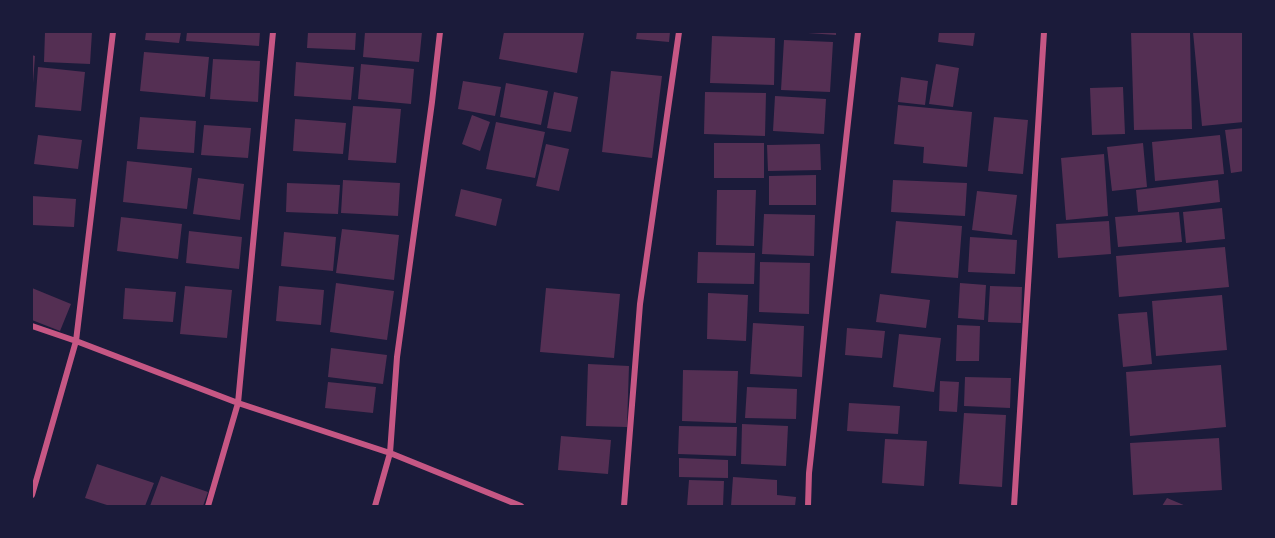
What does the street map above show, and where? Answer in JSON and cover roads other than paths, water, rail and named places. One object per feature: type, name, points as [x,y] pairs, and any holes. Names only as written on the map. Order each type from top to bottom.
[{"type":"street","points":[[32,495],[76,341],[113,32]]},
{"type":"street","points":[[208,507],[238,403],[273,32]]},
{"type":"street","points":[[375,507],[390,453],[397,357],[431,114],[440,32]]},
{"type":"street","points":[[624,507],[640,304],[679,32]]},
{"type":"street","points":[[808,507],[809,474],[858,32]]},
{"type":"street","points":[[1014,507],[1044,32]]},
{"type":"street","points":[[32,326],[238,403],[390,453],[521,507]]}]
